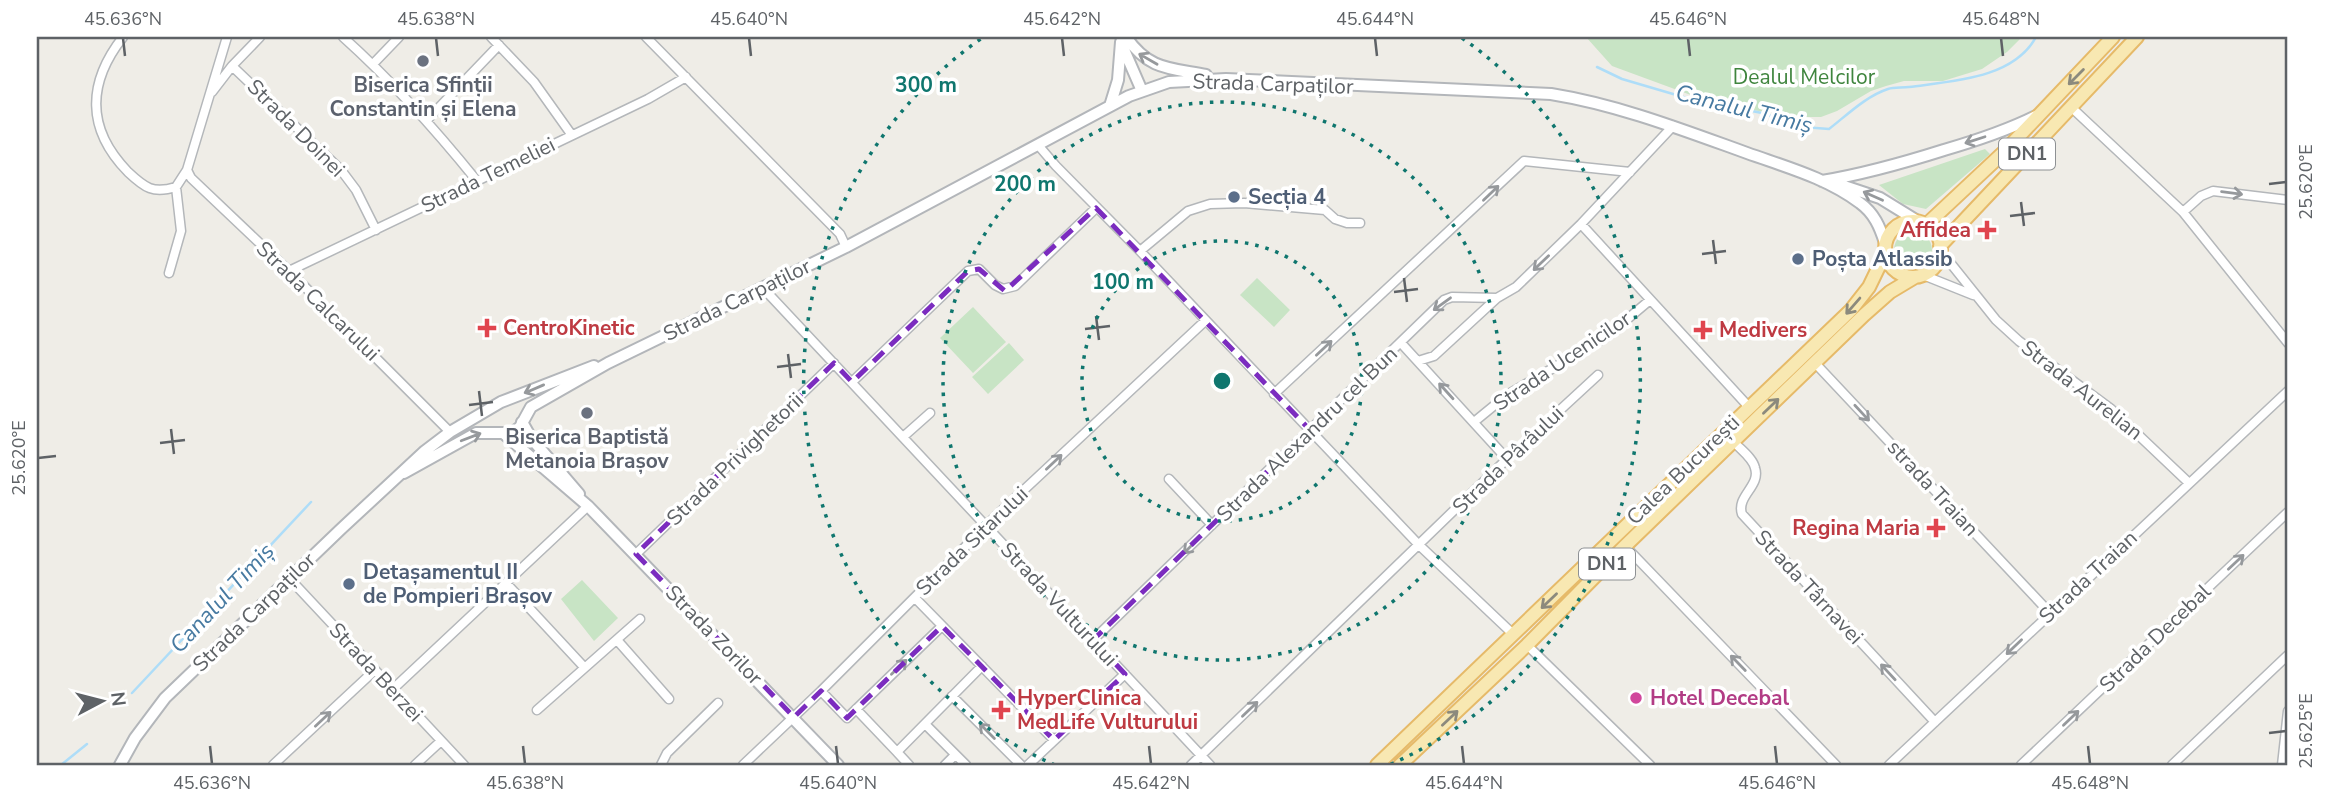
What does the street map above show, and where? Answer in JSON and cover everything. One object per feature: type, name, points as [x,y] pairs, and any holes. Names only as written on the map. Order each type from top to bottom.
[{"type":"main road","name":"DN1","points":[[1885,248],[1895,228],[1911,221],[1923,224],[2004,152],[2113,37]]},
{"type":"main road","name":"DN1","points":[[1919,276],[1936,265],[1940,248],[2137,37]]},
{"type":"main road","points":[[1122,38],[1140,56],[1151,62],[1226,79]]},
{"type":"main road","points":[[1122,38],[1142,91]]},
{"type":"main road","points":[[1110,106],[1118,80],[1122,38]]},
{"type":"main road","name":"Strada Carpaților","points":[[404,473],[467,437],[485,432],[512,433],[531,407],[540,400],[608,363],[846,247],[1110,106],[1169,82],[1226,79],[1551,94],[1617,108],[1822,181],[1867,192],[1923,224]]},
{"type":"main road","points":[[1822,181],[1910,161],[2003,131],[2038,115]]},
{"type":"main road","name":"Strada Carpaților","points":[[1822,181],[1868,209],[1877,220],[1885,248]]},
{"type":"main road","points":[[1923,224],[1934,231],[1940,248]]},
{"type":"main road","points":[[1885,248],[1892,268],[1907,276],[1919,276]]},
{"type":"main road","name":"Calea București","points":[[1377,765],[1851,310],[1869,287],[1885,248]]},
{"type":"main road","name":"Calea București","points":[[1400,765],[1884,297],[1919,276]]},
{"type":"main road","name":"Strada Carpaților","points":[[121,765],[135,738],[165,698],[425,451],[496,404],[608,363]]},
{"type":"main road","points":[[506,401],[520,408],[522,420]]},
{"type":"main road","points":[[492,408],[490,418],[500,432]]},
{"type":"main road","name":"Strada Zorilor","points":[[522,420],[531,438],[565,475],[588,506]]},
{"type":"main road","name":"Strada Zorilor","points":[[500,432],[588,506],[838,765]]},
{"type":"street","points":[[123,37],[110,54],[99,79],[96,104],[100,134],[112,155],[138,181],[161,191],[176,187]]},
{"type":"street","points":[[169,273],[181,231],[176,187],[187,167],[227,37]]},
{"type":"street","points":[[208,97],[232,65],[260,37]]},
{"type":"street","points":[[343,37],[427,120],[477,181]]},
{"type":"street","points":[[373,64],[399,37]]},
{"type":"street","points":[[491,37],[534,82],[571,134]]},
{"type":"street","points":[[646,37],[840,234],[846,247]]},
{"type":"street","points":[[427,120],[499,45]]},
{"type":"street","name":"Strada Doinei","points":[[232,65],[341,170],[356,190],[376,230]]},
{"type":"street","name":"Strada Temeliei","points":[[289,271],[648,99],[686,77]]},
{"type":"street","points":[[2072,108],[2183,212],[2288,344]]},
{"type":"street","name":"Strada Alexandru cel Bun","points":[[1401,343],[1418,361],[1434,356],[1497,298],[1516,287],[1581,224],[1673,127]]},
{"type":"street","points":[[1038,145],[1419,545],[1514,635]]},
{"type":"street","points":[[1274,394],[1521,163],[1530,160],[1630,172]]},
{"type":"street","name":"Strada Calcarului","points":[[187,167],[191,178],[289,271],[450,432]]},
{"type":"street","points":[[2183,212],[2201,196],[2213,191],[2288,200]]},
{"type":"street","points":[[1140,251],[1188,211],[1210,204],[1325,210],[1335,219],[1360,223]]},
{"type":"street","points":[[852,382],[968,271],[979,269],[995,285],[1008,289],[1019,283],[1097,208]]},
{"type":"street","points":[[1581,224],[1748,406]]},
{"type":"street","name":"Strada Aurelian","points":[[1940,248],[1996,320],[2019,341],[2112,408],[2189,483]]},
{"type":"street","name":"Strada Aurelian","points":[[1919,276],[1976,296]]},
{"type":"street","name":"Strada Vulturului","points":[[764,288],[1210,765]]},
{"type":"street","name":"Strada Alexandru cel Bun","points":[[1093,640],[1448,298],[1497,298]]},
{"type":"street","name":"Strada Ucenicilor","points":[[1474,422],[1507,395],[1606,337],[1650,300]]},
{"type":"street","name":"Strada Sitarului","points":[[743,765],[986,526],[1205,321]]},
{"type":"street","points":[[1418,361],[1507,459]]},
{"type":"street","name":"Strada Privighetorii","points":[[636,554],[834,363]]},
{"type":"street","name":"strada Traian","points":[[1815,363],[2050,613]]},
{"type":"street","name":"Strada Pârâului","points":[[1191,765],[1507,459],[1598,375]]},
{"type":"street","name":"Strada Traian","points":[[1889,765],[2288,391]]},
{"type":"street","points":[[903,437],[930,413]]},
{"type":"street","name":"Strada Târnavei","points":[[1734,442],[1756,470],[1755,480],[1740,505],[1742,514],[1935,722]]},
{"type":"street","name":"Strada Alexandru cel Bun","points":[[1169,479],[1212,525]]},
{"type":"street","points":[[393,689],[588,506]]},
{"type":"street","name":"Strada Decebal","points":[[2021,765],[2288,512]]},
{"type":"street","points":[[1625,546],[1836,765]]},
{"type":"street","name":"Strada Berzei","points":[[289,578],[464,765]]},
{"type":"street","points":[[506,583],[584,667]]},
{"type":"street","points":[[915,598],[1054,740]]},
{"type":"street","points":[[537,710],[640,619]]},
{"type":"street","name":"Strada Sitarului","points":[[856,709],[942,626]]},
{"type":"street","points":[[617,640],[669,699]]},
{"type":"street","points":[[1527,645],[1650,765]]},
{"type":"street","points":[[2172,765],[2285,665],[2288,655]]},
{"type":"street","points":[[897,752],[982,666]]},
{"type":"street","points":[[273,765],[374,670]]},
{"type":"street","points":[[1028,765],[1125,674]]},
{"type":"street","points":[[821,691],[847,718],[856,709],[909,765]]},
{"type":"street","points":[[952,696],[1021,765]]},
{"type":"street","points":[[662,765],[667,753],[718,704]]},
{"type":"street","points":[[2282,765],[2288,711]]},
{"type":"street","points":[[925,724],[966,765]]},
{"type":"street","points":[[415,765],[441,741]]},
{"type":"street","points":[[945,765],[955,755]]},
{"type":"highlighted area","points":[[1096,208],[1310,430],[1093,640],[1125,674],[1054,740],[942,626],[847,718],[821,691],[794,717],[636,554],[834,363],[852,382],[968,271],[979,269],[1005,291]]},
{"type":"green space","name":"Dealul Melcilor","points":[[1586,37],[2022,37],[2007,52],[1982,69],[1943,81],[1904,81],[1871,91],[1821,117],[1801,117],[1718,105],[1612,66]]},
{"type":"green space","points":[[1985,149],[1990,154],[1926,209],[1903,204],[1879,185]]},
{"type":"green space","points":[[1913,231],[1927,236],[1932,250],[1927,264],[1913,269],[1899,264],[1894,250],[1899,236]]},
{"type":"green space","points":[[1257,278],[1290,310],[1274,327],[1240,295]]},
{"type":"green space","points":[[973,307],[1006,342],[973,373],[940,338]]},
{"type":"green space","points":[[1009,343],[1024,360],[988,394],[972,377]]},
{"type":"green space","points":[[582,580],[618,618],[594,641],[561,599]]},
{"type":"waterway","name":"Canalul Timiș","points":[[1597,67],[1622,79],[1690,99],[1762,113],[1803,127],[1829,129],[1864,101],[1888,89],[1962,80],[1997,70],[2026,51],[2036,37]]},
{"type":"waterway","name":"Canalul Timiș","points":[[132,693],[311,502]]},
{"type":"waterway","name":"Canalul Timiș","points":[[61,765],[87,744]]},
{"type":"place","name":"Biserica Sfinții Constantin și Elena","points":[[423,61]]},
{"type":"place","name":"Secția 4","points":[[1234,197]]},
{"type":"place","name":"Affidea","points":[[1987,230]]},
{"type":"place","name":"Poșta Atlassib","points":[[1798,259]]},
{"type":"place","name":"CentroKinetic","points":[[487,328]]},
{"type":"place","name":"Medivers","points":[[1703,330]]},
{"type":"place","name":"Biserica Baptistă Metanoia Brașov","points":[[587,413]]},
{"type":"place","name":"Regina Maria","points":[[1936,528]]},
{"type":"place","name":"Detașamentul II de Pompieri Brașov","points":[[349,584]]},
{"type":"place","name":"Hotel Decebal","points":[[1636,698]]},
{"type":"place","name":"HyperClinica MedLife Vulturului","points":[[1001,710]]}]
